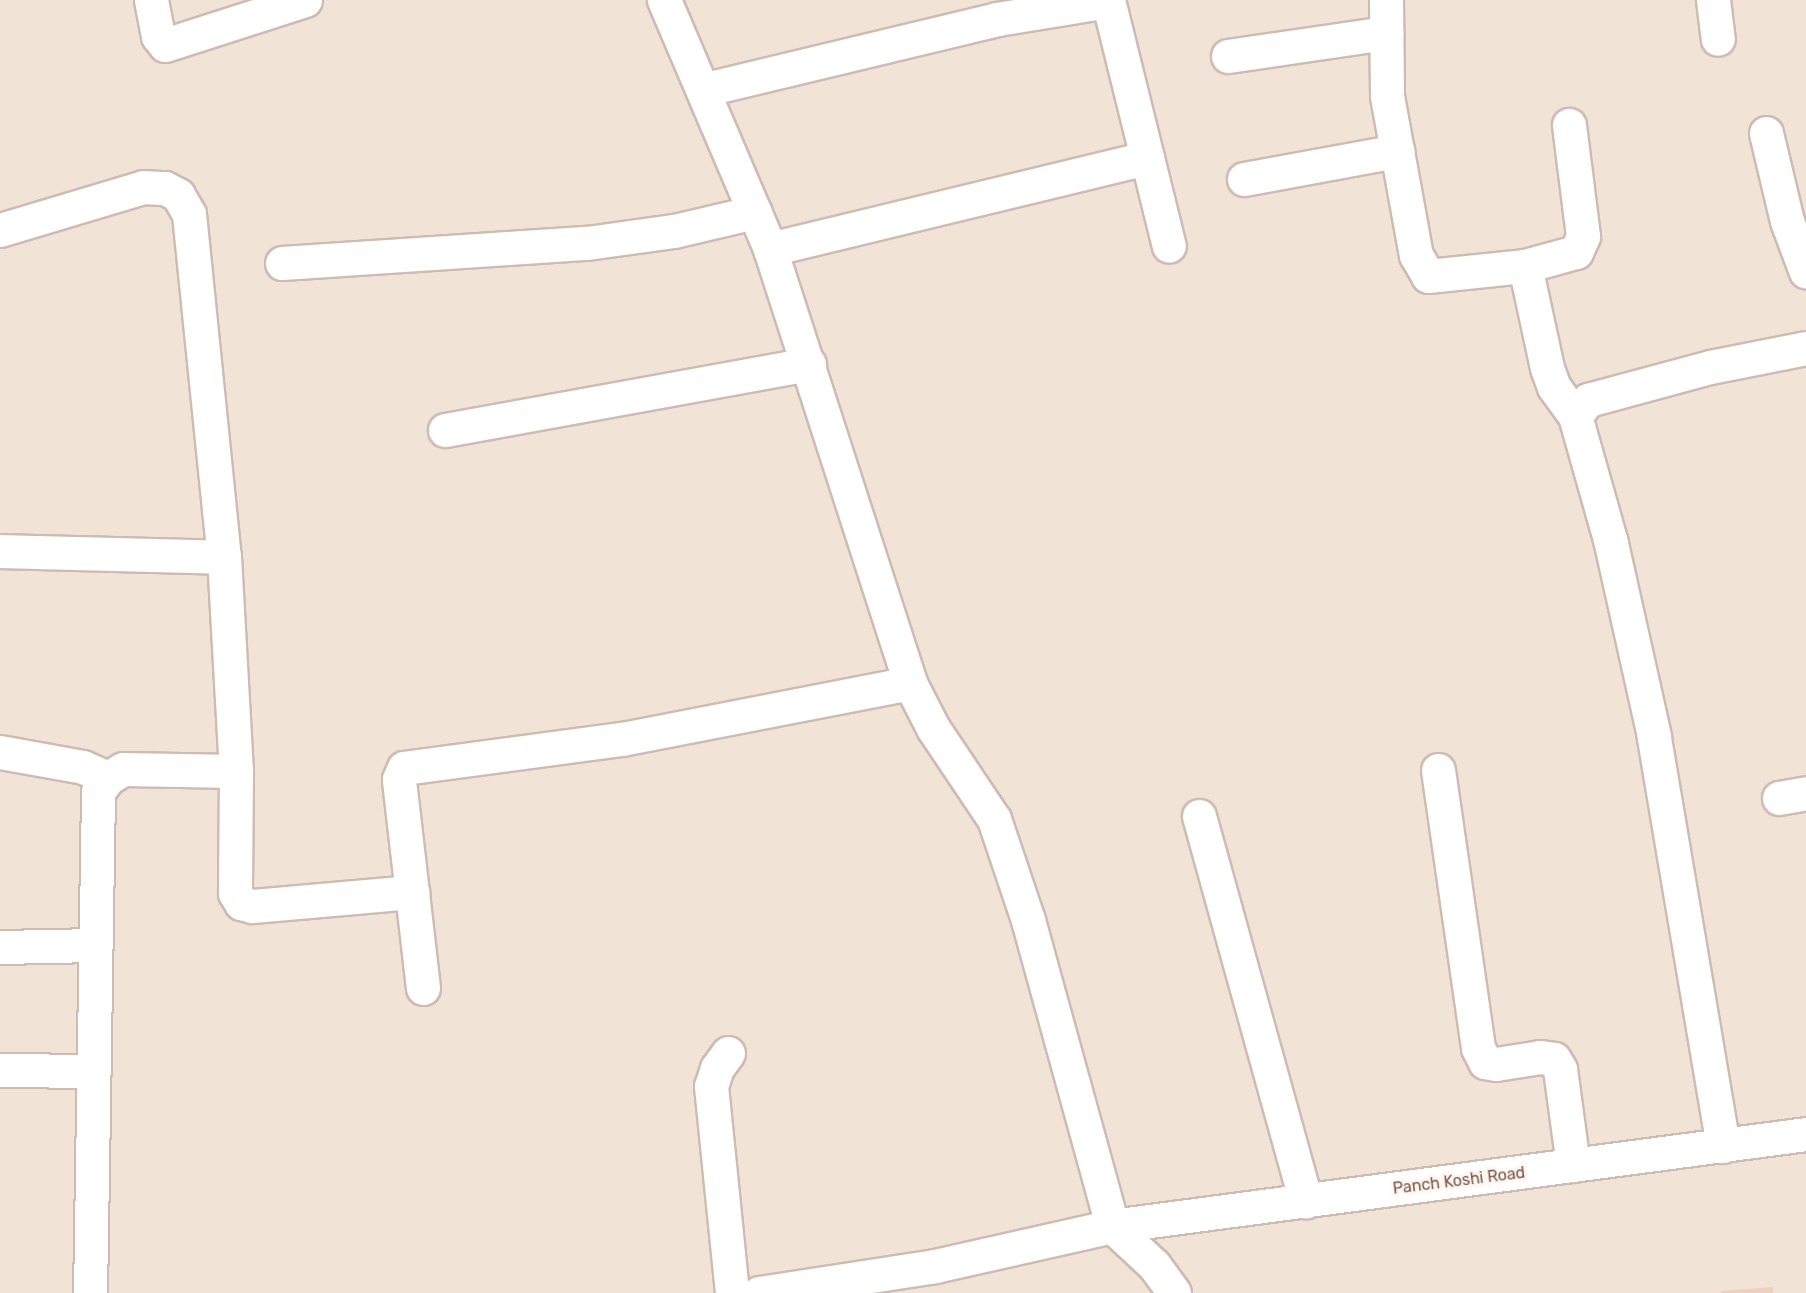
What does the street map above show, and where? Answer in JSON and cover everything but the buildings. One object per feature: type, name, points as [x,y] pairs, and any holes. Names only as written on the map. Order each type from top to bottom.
[{"type":"street","points":[[150,0],[158,36],[165,45],[305,0]]},
{"type":"street","points":[[706,89],[994,9],[1108,0],[1168,246]]},
{"type":"street","points":[[1386,0],[1387,96],[1416,255],[1428,276],[1525,266],[1576,252],[1582,245],[1569,125]]},
{"type":"street","points":[[1713,0],[1718,39]]},
{"type":"street","points":[[668,1],[770,249],[809,364],[910,683],[933,728],[994,819],[1028,920],[1112,1226],[1154,1265],[1174,1293]]},
{"type":"street","points":[[1228,56],[1386,33]]},
{"type":"street","points":[[1766,133],[1787,221],[1806,273]]},
{"type":"street","points":[[1244,179],[1397,151]]},
{"type":"street","points":[[770,249],[1147,158]]},
{"type":"street","points":[[0,230],[143,187],[165,188],[178,195],[189,214],[224,557],[237,771],[235,893],[241,903],[252,906],[412,892]]},
{"type":"street","points":[[282,263],[587,243],[674,231],[755,212]]},
{"type":"street","points":[[1525,266],[1547,368],[1554,387],[1575,416],[1611,543],[1654,736],[1723,1146]]},
{"type":"street","points":[[1575,416],[1588,400],[1710,367],[1806,348]]},
{"type":"street","points":[[445,430],[809,364]]},
{"type":"street","points":[[0,551],[224,557]]},
{"type":"street","points":[[423,988],[399,779],[404,768],[622,739],[910,683]]},
{"type":"street","points":[[0,752],[83,767],[108,778]]},
{"type":"street","points":[[90,1293],[92,945],[95,812],[98,792],[108,778],[123,769],[237,771]]},
{"type":"street","points":[[1438,770],[1478,1048],[1485,1062],[1496,1064],[1540,1057],[1554,1059],[1560,1070],[1573,1166]]},
{"type":"street","points":[[1199,816],[1306,1201]]},
{"type":"street","points":[[0,947],[92,945]]},
{"type":"street","points":[[728,1053],[717,1068],[711,1086],[732,1293]]},
{"type":"street","points":[[0,1070],[91,1071]]},
{"type":"street","name":"Panch Koshi Road","points":[[759,1293],[937,1280],[1112,1226],[1806,1134]]},
{"type":"shaded area","points":[[0,0],[1806,0],[1806,1293],[0,1293]]}]
